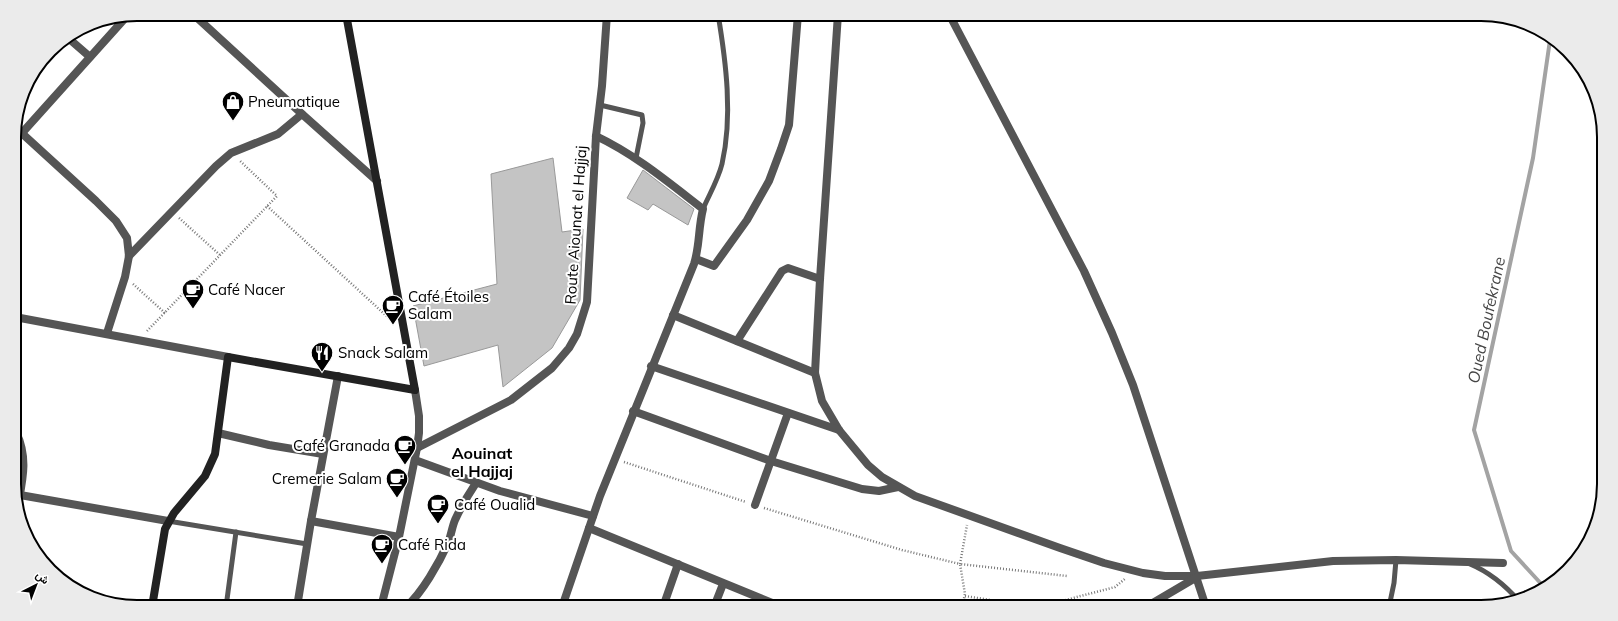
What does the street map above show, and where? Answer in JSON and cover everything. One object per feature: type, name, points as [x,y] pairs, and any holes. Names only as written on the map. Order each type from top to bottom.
[{"type":"street","points":[[201,21],[377,181]]},
{"type":"street","points":[[347,21],[419,416],[419,433],[415,460],[399,537],[383,600]]},
{"type":"street","name":"Route Aiounat el Hajjaj","points":[[417,448],[511,400],[552,368],[569,348],[577,334],[588,302],[596,136],[606,21]]},
{"type":"street","points":[[696,259],[714,266],[746,220],[769,181],[782,150],[789,125],[797,21]]},
{"type":"street","points":[[838,21],[815,373],[822,401],[839,430],[868,465],[882,477],[915,496],[1060,548],[1134,571],[1165,576],[1197,576],[1333,561],[1396,560],[1503,563]]},
{"type":"street","points":[[953,21],[1084,271],[1109,326],[1133,385],[1204,600]]},
{"type":"street","points":[[107,333],[125,277],[130,256],[127,238],[116,221],[74,180],[22,133],[121,22]]},
{"type":"street","points":[[72,41],[90,57]]},
{"type":"street","points":[[130,256],[216,166],[231,153],[278,134],[302,114]]},
{"type":"street","points":[[564,600],[588,528],[616,459],[633,411],[696,259],[703,209],[636,158],[617,146],[596,136]]},
{"type":"street","points":[[737,341],[782,271],[788,268],[820,279]]},
{"type":"street","points":[[672,315],[815,373]]},
{"type":"street","points":[[21,318],[415,390]]},
{"type":"street","points":[[153,600],[164,529],[168,521],[205,476],[211,466],[215,454],[228,357]]},
{"type":"street","points":[[651,366],[839,430]]},
{"type":"street","points":[[298,600],[311,521],[338,376]]},
{"type":"street","points":[[633,411],[771,461],[867,490],[878,491],[898,487]]},
{"type":"street","points":[[755,505],[788,413]]},
{"type":"street","points":[[218,433],[269,445],[324,454]]},
{"type":"street","points":[[21,446],[25,464],[21,489]]},
{"type":"street","points":[[415,460],[500,491],[593,516]]},
{"type":"street","points":[[412,600],[440,560],[464,501],[476,482]]},
{"type":"street","points":[[21,495],[168,521]]},
{"type":"street","points":[[311,521],[399,537]]},
{"type":"street","points":[[588,528],[764,600]]},
{"type":"street","points":[[665,600],[678,564]]},
{"type":"street","points":[[1158,600],[1197,576]]},
{"type":"street","points":[[717,600],[723,584]]},
{"type":"lane","points":[[703,209],[721,165],[726,143],[728,112],[727,91],[719,21]]},
{"type":"lane","points":[[600,105],[642,115],[643,123],[636,158]]},
{"type":"lane","points":[[168,521],[308,544]]},
{"type":"lane","points":[[227,600],[236,532]]},
{"type":"lane","points":[[1390,600],[1396,560]]},
{"type":"lane","points":[[1465,562],[1479,568],[1496,579],[1514,595]]},
{"type":"path","points":[[140,340],[276,196],[231,153]]},
{"type":"path","points":[[267,206],[404,333]]},
{"type":"path","points":[[173,212],[220,255]]},
{"type":"path","points":[[125,277],[165,313]]},
{"type":"path","points":[[616,459],[806,522],[894,547],[960,564],[1067,576]]},
{"type":"path","points":[[964,600],[965,594],[960,564],[969,515]]},
{"type":"path","points":[[1066,600],[1115,587],[1134,571]]},
{"type":"path","points":[[965,596],[990,600]]},
{"type":"building","points":[[553,158],[562,232],[583,229],[580,300],[552,348],[503,387],[498,345],[424,366],[413,306],[497,284],[491,174]]},
{"type":"building","points":[[643,170],[694,209],[688,225],[653,204],[648,210],[627,198]]},
{"type":"waterway","name":"Oued Boufekrane","points":[[1540,583],[1511,551],[1474,430],[1533,158],[1549,44]]},
{"type":"place","name":"Pneumatique","points":[[233,122]]},
{"type":"place","name":"Café Nacer","points":[[193,310]]},
{"type":"place","name":"Café Étoiles Salam","points":[[393,326]]},
{"type":"place","name":"Snack Salam","points":[[322,372]]},
{"type":"place","name":"Café Granada","points":[[405,466]]},
{"type":"place","name":"Cremerie Salam","points":[[397,498]]},
{"type":"place","name":"Café Oualid","points":[[438,524]]},
{"type":"place","name":"Café Rida","points":[[382,564]]},
{"type":"district","name":"Aouinat el Hajjaj","points":[[482,462]]}]
